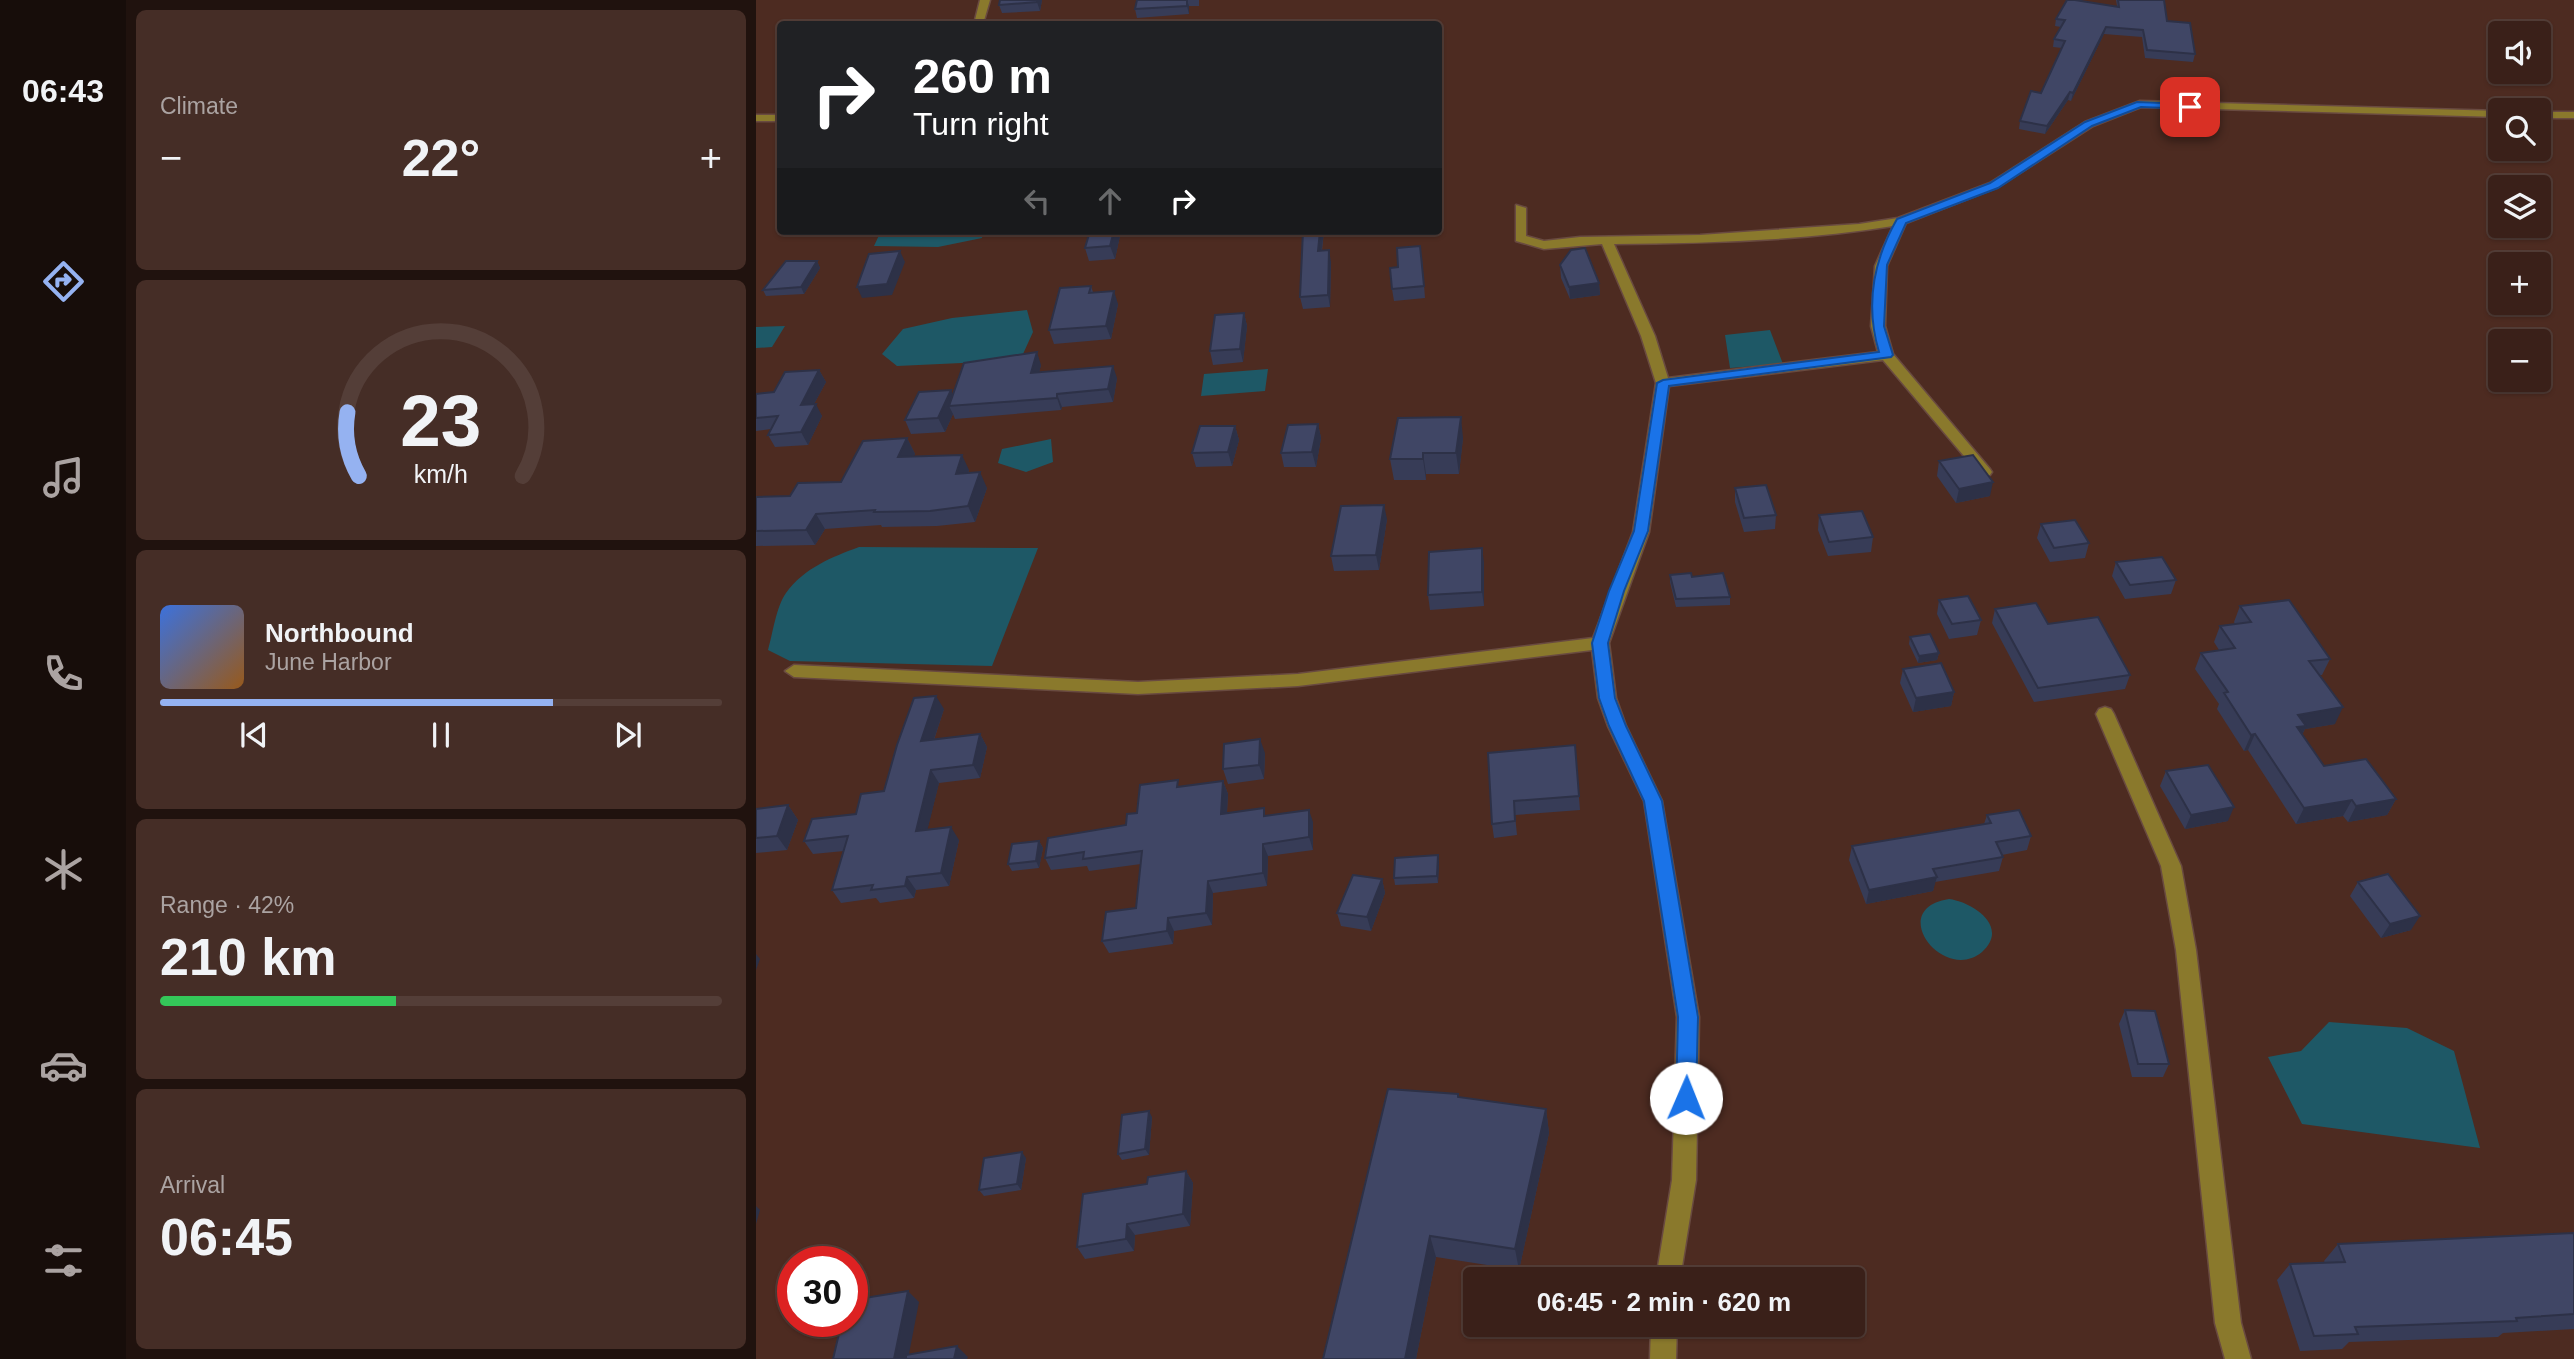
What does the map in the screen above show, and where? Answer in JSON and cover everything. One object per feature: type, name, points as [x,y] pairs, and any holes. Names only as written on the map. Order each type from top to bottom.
[{"type":"street","points":[[979,21],[985,0]]},
{"type":"street","points":[[1520,208],[1520,238],[1544,244],[1859,228],[1901,221],[1994,185],[2089,124],[2140,104],[2488,114]]},
{"type":"street","points":[[2551,115],[2574,115]]},
{"type":"street","points":[[756,118],[777,118]]},
{"type":"street","points":[[1901,221],[1881,265],[1878,326],[1886,355],[1987,475]]},
{"type":"street","points":[[1607,242],[1648,337],[1663,383],[1641,531],[1600,643],[1607,698],[1653,801],[1688,1017],[1684,1180],[1670,1267]]},
{"type":"street","points":[[1663,383],[1886,355]]},
{"type":"street","points":[[794,671],[1138,688],[1298,680],[1600,643]]},
{"type":"street","points":[[2105,714],[2171,866],[2186,950],[2228,1322],[2238,1359]]},
{"type":"street","points":[[1663,1359],[1664,1337]]},
{"type":"water","points":[[879,235],[982,235],[982,238],[938,247],[874,246]]},
{"type":"water","points":[[1027,310],[1033,332],[1023,354],[983,362],[897,366],[882,354],[903,329],[952,318]]},
{"type":"water","points":[[785,326],[772,347],[756,348],[756,327]]},
{"type":"water","points":[[1770,330],[1783,364],[1730,368],[1725,335]]},
{"type":"water","points":[[1268,369],[1265,391],[1201,396],[1204,374]]},
{"type":"water","points":[[1051,439],[1053,462],[1026,472],[998,463],[1002,449]]},
{"type":"water","points":[[859,547],[1038,548],[992,666],[790,661],[768,650],[780,605],[793,584],[819,564]]},
{"type":"water","points":[[1949,899],[1977,910],[1990,925],[1990,943],[1982,952],[1967,959],[1952,959],[1938,952],[1927,941],[1921,929],[1922,916],[1930,905]]},
{"type":"water","points":[[2329,1022],[2407,1028],[2454,1051],[2480,1148],[2302,1124],[2268,1057],[2301,1051]]},
{"type":"building","points":[[1000,0],[1037,0],[1037,2],[999,5]]},
{"type":"building","points":[[1137,0],[1187,0],[1187,6],[1135,9]]},
{"type":"building","points":[[2067,0],[2119,7],[2118,0],[2164,0],[2167,21],[2190,23],[2195,54],[2147,50],[2143,30],[2106,27],[2073,93],[2070,92],[2047,126],[2020,121],[2031,91],[2041,93],[2065,41],[2054,39],[2065,20],[2056,19]]},
{"type":"building","points":[[1089,235],[1113,235],[1110,246],[1085,248]]},
{"type":"building","points":[[1303,235],[1320,235],[1318,251],[1329,250],[1328,295],[1300,297]]},
{"type":"building","points":[[1420,246],[1424,286],[1392,289],[1390,268],[1398,267],[1397,248]]},
{"type":"building","points":[[1585,248],[1599,283],[1569,287],[1560,265],[1571,250]]},
{"type":"building","points":[[900,251],[887,284],[857,287],[869,254]]},
{"type":"building","points":[[786,261],[817,261],[801,287],[763,290]]},
{"type":"building","points":[[1091,286],[1089,293],[1114,291],[1106,326],[1049,330],[1060,288]]},
{"type":"building","points":[[1244,313],[1240,349],[1210,351],[1215,315]]},
{"type":"building","points":[[1037,352],[1031,373],[1113,366],[1108,389],[1057,394],[1057,398],[949,406],[964,363]]},
{"type":"building","points":[[819,370],[801,405],[816,404],[801,432],[768,435],[778,416],[756,418],[756,394],[774,392],[785,372]]},
{"type":"building","points":[[951,390],[938,418],[905,420],[919,392]]},
{"type":"building","points":[[1461,417],[1456,453],[1423,453],[1423,459],[1390,459],[1398,418]]},
{"type":"building","points":[[1318,424],[1312,452],[1281,453],[1288,425]]},
{"type":"building","points":[[1200,426],[1235,426],[1228,452],[1192,453]]},
{"type":"building","points":[[907,438],[898,457],[962,455],[956,474],[980,472],[968,506],[930,511],[874,512],[875,510],[816,514],[806,530],[756,531],[756,497],[790,496],[798,483],[841,482],[863,441]]},
{"type":"building","points":[[1973,455],[1993,482],[1959,489],[1939,461]]},
{"type":"building","points":[[1766,485],[1776,515],[1744,518],[1735,488]]},
{"type":"building","points":[[1384,505],[1376,555],[1331,556],[1341,506]]},
{"type":"building","points":[[1862,511],[1873,537],[1829,542],[1819,515]]},
{"type":"building","points":[[2075,520],[2089,543],[2054,548],[2041,524]]},
{"type":"building","points":[[1482,548],[1482,592],[1428,595],[1429,552]]},
{"type":"building","points":[[2162,557],[2176,580],[2130,585],[2116,562]]},
{"type":"building","points":[[1691,573],[1692,577],[1723,573],[1730,597],[1676,599],[1670,575]]},
{"type":"building","points":[[1968,596],[1981,620],[1952,624],[1939,600]]},
{"type":"building","points":[[2289,600],[2330,659],[2309,661],[2343,707],[2298,715],[2306,726],[2297,727],[2324,766],[2366,759],[2396,799],[2356,806],[2352,800],[2304,808],[2255,734],[2251,735],[2224,693],[2228,692],[2201,653],[2235,648],[2220,626],[2251,622],[2240,606]]},
{"type":"building","points":[[2036,603],[2048,624],[2098,617],[2130,675],[2038,688],[1995,609]]},
{"type":"building","points":[[1930,634],[1939,653],[1919,656],[1910,637]]},
{"type":"building","points":[[1941,663],[1954,692],[1916,698],[1903,669]]},
{"type":"building","points":[[936,696],[921,741],[980,734],[973,765],[931,770],[916,831],[951,827],[941,873],[907,877],[905,886],[871,890],[873,885],[832,890],[848,836],[804,841],[812,819],[856,814],[861,794],[884,791],[914,698]]},
{"type":"building","points":[[1260,739],[1259,765],[1223,769],[1224,744]]},
{"type":"building","points":[[1575,745],[1579,796],[1514,801],[1515,821],[1492,824],[1488,753]]},
{"type":"building","points":[[2208,765],[2234,807],[2191,815],[2166,771]]},
{"type":"building","points":[[1178,780],[1177,787],[1223,781],[1221,814],[1264,808],[1264,816],[1309,810],[1309,837],[1263,844],[1263,873],[1208,881],[1206,913],[1168,918],[1167,931],[1102,941],[1106,912],[1136,908],[1142,851],[1083,859],[1084,852],[1045,858],[1048,838],[1126,825],[1127,814],[1137,813],[1140,785]]},
{"type":"building","points":[[788,805],[777,836],[756,838],[756,809]]},
{"type":"building","points":[[2019,810],[2031,836],[1996,842],[2003,857],[1933,869],[1937,877],[1869,890],[1852,846],[1991,823],[1987,815]]},
{"type":"building","points":[[1039,841],[1036,861],[1008,864],[1012,844]]},
{"type":"building","points":[[1438,855],[1437,876],[1394,878],[1395,858]]},
{"type":"building","points":[[2388,874],[2420,916],[2390,924],[2358,882]]},
{"type":"building","points":[[1353,875],[1382,879],[1367,917],[1337,913]]},
{"type":"building","points":[[2125,1010],[2155,1011],[2169,1064],[2138,1064]]},
{"type":"building","points":[[1388,1089],[1458,1094],[1458,1097],[1546,1109],[1515,1249],[1430,1236],[1405,1359],[1323,1359]]},
{"type":"building","points":[[1149,1111],[1145,1149],[1118,1154],[1122,1115]]},
{"type":"building","points":[[1022,1152],[1017,1184],[979,1190],[984,1158]]},
{"type":"building","points":[[1186,1171],[1183,1214],[1127,1224],[1126,1239],[1077,1247],[1083,1194],[1147,1184],[1148,1177]]},
{"type":"building","points":[[2574,1233],[2574,1314],[2516,1318],[2517,1321],[2355,1327],[2358,1334],[2314,1336],[2290,1264],[2345,1262],[2338,1244]]},
{"type":"building","points":[[908,1291],[894,1359],[833,1359],[838,1337],[868,1337],[868,1297]]},
{"type":"building","points":[[957,1346],[954,1359],[906,1359],[906,1355]]},
{"type":"route","points":[[1686,1098],[1688,1017],[1653,801],[1607,698],[1600,643],[1641,531],[1663,383],[1886,355],[1878,326],[1881,265],[1901,221],[1994,185],[2089,124],[2140,104],[2190,107]]}]
